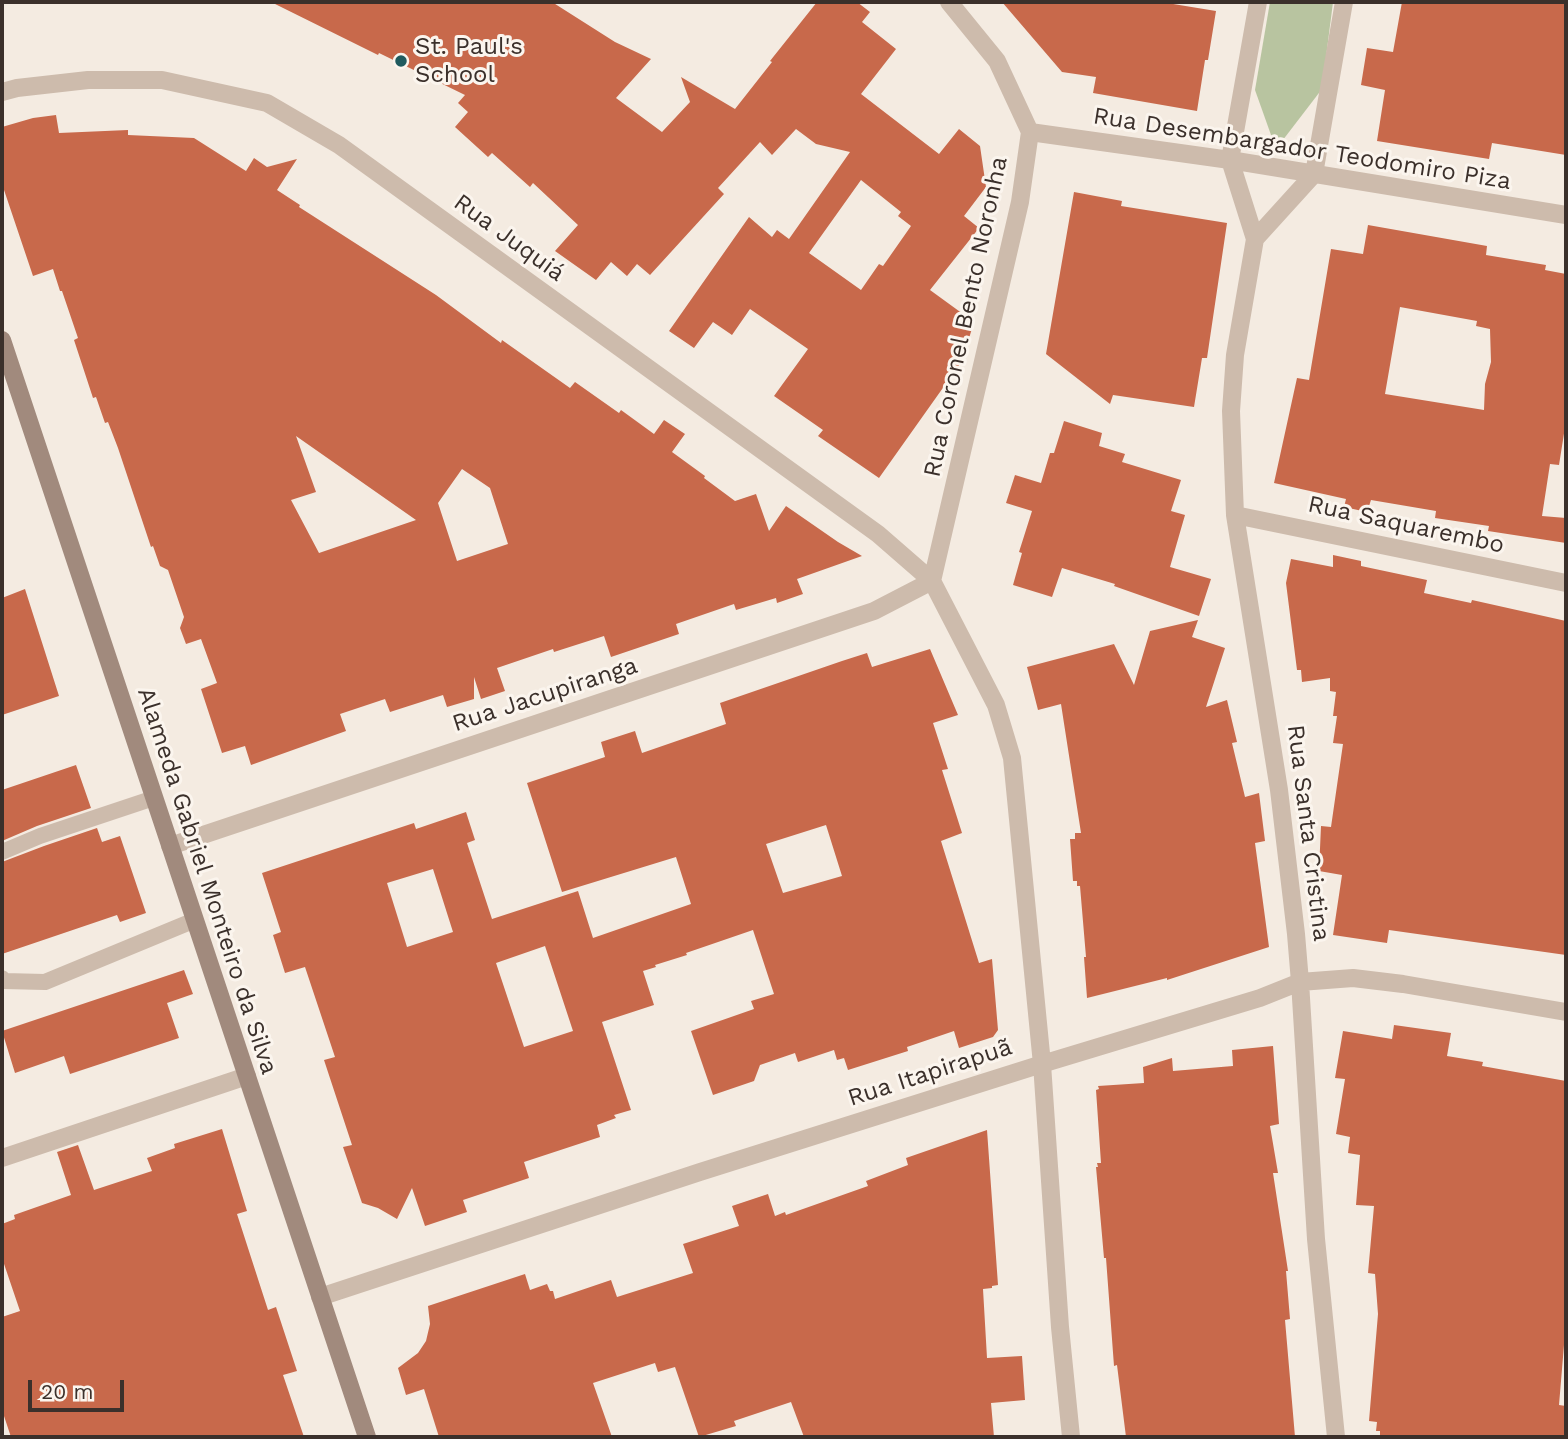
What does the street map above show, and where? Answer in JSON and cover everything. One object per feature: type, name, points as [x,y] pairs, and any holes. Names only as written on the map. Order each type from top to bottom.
[{"type":"street","name":"Rua Coronel Bento Noronha","points":[[932,581],[1020,202],[1030,132],[997,61],[949,2]]},
{"type":"street","points":[[1230,160],[1258,2]]},
{"type":"street","points":[[1255,239],[1314,174],[1344,2]]},
{"type":"street","name":"Rua Juquiá","points":[[2,92],[88,80],[162,80],[267,103],[350,153],[878,534],[932,581]]},
{"type":"street","name":"Rua Desembargador Teodomiro Piza","points":[[1030,132],[1230,160],[1566,215]]},
{"type":"street","name":"Rua Santa Cristina","points":[[1230,160],[1255,239],[1235,355],[1231,411],[1235,515],[1279,790],[1300,982],[1316,1240],[1336,1437]]},
{"type":"street","name":"Alameda Gabriel Monteiro da Silva","points":[[2,340],[367,1437]]},
{"type":"street","name":"Rua Saquarembo","points":[[1235,515],[1566,583]]},
{"type":"street","points":[[932,581],[996,705],[1012,758],[1042,1064],[1060,1327],[1071,1437]]},
{"type":"street","name":"Rua Jacupiranga","points":[[170,846],[874,611],[932,581]]},
{"type":"street","name":"Rua Itapirapuã","points":[[320,1297],[700,1172],[1260,998],[1300,982],[1366,979],[1566,1012]]},
{"type":"street","points":[[2,1158],[247,1076]]},
{"type":"lane","points":[[2,852],[40,836],[154,798]]},
{"type":"lane","points":[[2,978],[4,981],[45,982],[195,920]]},
{"type":"green space","points":[[1270,2],[1333,2],[1322,89],[1276,149],[1255,90]]},
{"type":"building","points":[[271,2],[552,2],[615,42],[651,59],[616,98],[662,132],[690,102],[681,77],[735,109],[817,2],[857,2],[870,12],[862,22],[896,49],[861,94],[939,154],[959,129],[980,146],[986,187],[964,216],[979,228],[930,290],[974,322],[962,361],[879,478],[818,436],[823,430],[774,396],[808,349],[750,309],[732,335],[713,322],[694,348],[669,331],[749,217],[772,237],[777,230],[789,239],[850,152],[816,144],[796,129],[772,155],[760,142],[718,188],[724,194],[650,275],[637,264],[627,276],[611,262],[596,280],[555,251],[578,225],[533,183],[530,187],[492,153],[488,157],[455,127],[468,112],[458,103],[465,95],[379,53],[378,55]],"holes":[[[861,180],[901,212],[898,216],[911,226],[883,266],[879,264],[861,290],[809,253]]]},
{"type":"building","points":[[1002,2],[1161,2],[1216,11],[1197,111],[1093,93],[1096,77],[1062,72]]},
{"type":"building","points":[[1402,2],[1566,2],[1566,155],[1492,143],[1489,159],[1377,141],[1385,90],[1361,85],[1367,48],[1393,52]]},
{"type":"building","points":[[56,115],[59,133],[128,130],[128,135],[194,138],[246,171],[254,158],[267,167],[297,159],[277,190],[300,205],[299,207],[436,295],[501,343],[502,340],[570,388],[575,382],[654,434],[664,420],[685,434],[672,452],[735,501],[756,494],[769,531],[786,506],[862,556],[797,579],[803,594],[777,603],[776,598],[736,610],[734,604],[676,624],[679,634],[611,657],[604,636],[554,652],[553,649],[497,668],[505,691],[481,699],[474,677],[474,699],[447,707],[443,695],[390,712],[385,699],[340,714],[346,731],[251,765],[245,746],[222,753],[201,689],[217,683],[201,639],[186,644],[180,628],[184,617],[168,570],[160,566],[153,546],[151,547],[108,422],[105,423],[96,397],[93,398],[74,340],[78,338],[62,291],[53,269],[33,276],[2,184],[2,127]],"holes":[[[296,436],[416,520],[319,553],[291,500],[316,492]],[[462,469],[490,488],[508,544],[457,561],[438,503]]]},
{"type":"building","points":[[1074,192],[1122,201],[1121,206],[1227,223],[1207,358],[1202,358],[1194,407],[1113,395],[1110,404],[1046,354]]},
{"type":"building","points":[[1368,225],[1487,246],[1486,255],[1546,265],[1545,270],[1566,274],[1566,421],[1559,465],[1550,464],[1542,516],[1566,518],[1566,543],[1488,531],[1489,526],[1435,518],[1436,511],[1371,500],[1367,512],[1344,507],[1346,499],[1274,483],[1297,378],[1309,380],[1331,249],[1363,254]],"holes":[[[1400,307],[1477,321],[1476,326],[1490,329],[1491,362],[1485,384],[1484,410],[1385,394]]]},
{"type":"building","points":[[1064,421],[1102,433],[1099,446],[1125,454],[1122,462],[1181,480],[1171,511],[1185,515],[1170,567],[1211,579],[1199,616],[1114,586],[1115,584],[1062,568],[1052,597],[1013,585],[1022,553],[1019,552],[1032,511],[1006,503],[1015,475],[1041,483]]},
{"type":"building","points":[[1333,555],[1361,561],[1361,566],[1427,580],[1424,593],[1471,603],[1472,600],[1566,621],[1566,955],[1389,930],[1387,943],[1333,935],[1342,875],[1319,871],[1321,826],[1331,827],[1343,744],[1333,743],[1337,716],[1333,716],[1336,692],[1330,691],[1330,678],[1302,682],[1301,670],[1297,670],[1286,583],[1291,559],[1333,567]]},
{"type":"building","points":[[25,589],[59,696],[2,715],[2,598]]},
{"type":"building","points":[[1198,620],[1192,637],[1225,648],[1206,707],[1227,700],[1237,742],[1232,743],[1245,797],[1259,793],[1265,841],[1255,843],[1269,947],[1167,980],[1087,998],[1080,886],[1077,886],[1077,881],[1073,881],[1070,839],[1075,839],[1075,833],[1081,833],[1061,704],[1038,710],[1027,667],[1114,644],[1134,685],[1150,631]]},
{"type":"building","points":[[930,649],[958,715],[933,723],[948,769],[942,770],[962,833],[941,841],[979,963],[992,959],[998,1030],[993,1037],[959,1048],[954,1031],[907,1047],[908,1051],[848,1070],[844,1058],[837,1060],[834,1050],[798,1062],[795,1053],[760,1065],[754,1081],[713,1095],[691,1031],[754,1009],[751,1001],[774,994],[753,930],[643,971],[654,1005],[602,1022],[631,1110],[614,1115],[616,1118],[597,1125],[600,1137],[524,1162],[529,1178],[463,1200],[467,1212],[425,1226],[412,1188],[397,1219],[378,1208],[362,1203],[343,1147],[352,1145],[324,1060],[335,1057],[305,967],[285,973],[273,935],[281,932],[262,873],[414,823],[416,829],[466,812],[475,840],[467,843],[492,919],[578,891],[593,938],[691,904],[676,857],[562,892],[527,783],[605,757],[601,742],[635,731],[642,753],[726,724],[720,703],[867,653],[872,667]],"holes":[[[826,825],[842,876],[783,893],[766,844]],[[433,869],[453,932],[407,947],[387,883]],[[545,946],[573,1031],[524,1047],[496,963]]]},
{"type":"building","points":[[76,765],[91,808],[2,841],[2,790]]},
{"type":"building","points":[[97,828],[102,842],[120,836],[146,913],[120,922],[117,915],[2,954],[2,862]]},
{"type":"building","points":[[184,970],[193,994],[167,1003],[179,1038],[70,1074],[64,1056],[15,1073],[2,1031]]},
{"type":"building","points":[[1394,1025],[1451,1033],[1447,1056],[1483,1062],[1482,1066],[1566,1081],[1566,1345],[1559,1405],[1566,1406],[1566,1437],[1380,1437],[1380,1431],[1376,1431],[1377,1422],[1369,1421],[1378,1314],[1375,1274],[1368,1273],[1374,1206],[1356,1205],[1360,1155],[1348,1153],[1350,1137],[1336,1134],[1345,1079],[1335,1078],[1343,1031],[1392,1039]]},
{"type":"building","points":[[1273,1046],[1279,1124],[1270,1126],[1278,1173],[1273,1173],[1288,1271],[1290,1319],[1285,1320],[1295,1437],[1126,1437],[1117,1365],[1114,1366],[1096,1167],[1097,1163],[1101,1163],[1096,1090],[1099,1089],[1098,1086],[1144,1083],[1143,1067],[1172,1058],[1173,1071],[1233,1066],[1232,1050]]},
{"type":"building","points":[[222,1129],[247,1211],[237,1214],[268,1310],[276,1307],[297,1371],[283,1375],[304,1437],[11,1437],[2,1410],[2,1317],[20,1311],[2,1258],[2,1224],[15,1219],[14,1215],[71,1195],[57,1152],[78,1145],[94,1190],[152,1171],[147,1158],[175,1148],[174,1144]]},
{"type":"building","points":[[987,1130],[998,1285],[983,1289],[987,1358],[1022,1356],[1025,1400],[991,1403],[994,1437],[804,1437],[791,1402],[734,1421],[736,1426],[699,1437],[675,1367],[658,1372],[655,1363],[593,1383],[612,1437],[439,1437],[424,1389],[406,1395],[398,1368],[418,1353],[426,1341],[430,1324],[428,1306],[525,1274],[530,1290],[547,1284],[555,1299],[611,1280],[617,1297],[693,1273],[683,1244],[739,1226],[732,1206],[768,1194],[775,1216],[785,1212],[786,1215],[868,1186],[866,1181],[908,1165],[906,1158]]},
{"type":"place","name":"St. Paul's School","points":[[401,61]]}]
